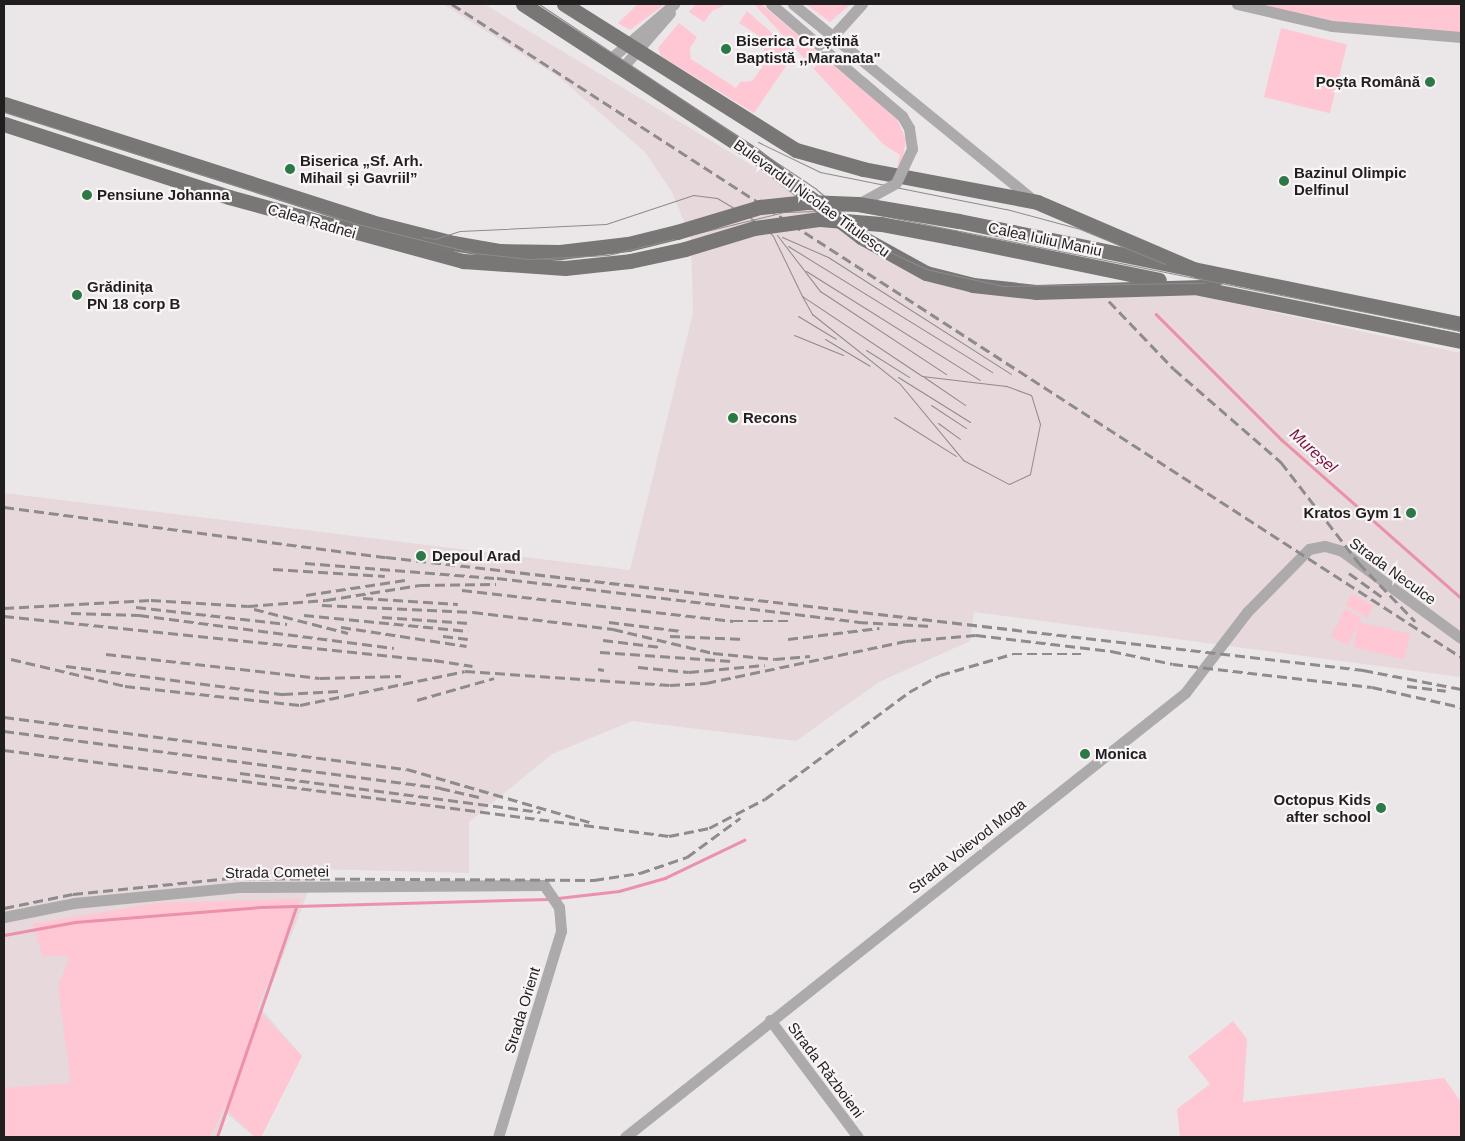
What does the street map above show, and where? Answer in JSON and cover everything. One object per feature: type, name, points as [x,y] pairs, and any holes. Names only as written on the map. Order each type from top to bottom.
[{"type":"main road","name":"Bulevardul Nicolae Titulescu","points":[[523,4],[753,154],[871,244],[926,273],[1020,292],[1195,288],[1212,284],[1220,275]]},
{"type":"main road","name":"Bulevardul Nicolae Titulescu","points":[[564,4],[796,150],[863,169],[1037,202],[1198,271]]},
{"type":"main road","name":"Calea Radnei","points":[[4,104],[444,241],[530,252],[628,244]]},
{"type":"main road","name":"Calea Radnei","points":[[4,124],[229,197],[434,256],[536,268],[630,262]]},
{"type":"main road","name":"Calea Iuliu Maniu","points":[[628,244],[677,232],[760,207],[858,204],[959,221],[1461,324]]},
{"type":"main road","name":"Calea Iuliu Maniu","points":[[630,262],[685,249],[754,228],[820,219],[881,224],[1461,341]]},
{"type":"street","points":[[615,64],[674,4]]},
{"type":"street","points":[[630,47],[679,4]]},
{"type":"street","points":[[771,4],[902,116],[909,128],[912,149],[896,183],[858,204]]},
{"type":"street","points":[[793,4],[1037,202]]},
{"type":"street","points":[[833,36],[862,4]]},
{"type":"street","points":[[1237,4],[1332,26],[1461,37]]},
{"type":"street","name":"Strada Neculce","points":[[1302,553],[1319,546],[1342,551],[1461,638]]},
{"type":"street","name":"Strada Voievod Moga","points":[[625,1137],[770,1020],[1185,693],[1247,612],[1302,553]]},
{"type":"street","name":"Strada Cometei","points":[[4,918],[74,903],[242,887],[544,885],[552,891]]},
{"type":"street","name":"Strada Orient","points":[[498,1137],[561,931],[559,908],[552,891]]},
{"type":"street","name":"Strada Războieni","points":[[770,1020],[858,1137]]},
{"type":"shaded area","points":[[443,4],[484,4],[952,286],[1167,289],[1461,353],[1461,677],[974,612],[970,641],[879,682],[796,741],[632,721],[552,754],[469,822],[469,873],[317,869],[262,1010],[302,1056],[261,1137],[255,1137],[226,1113],[216,1137],[4,1137],[4,493],[630,570],[693,313],[691,238],[672,192],[645,152],[559,77]]},
{"type":"shaded area","points":[[638,4],[665,4],[630,30],[618,23]]},
{"type":"shaded area","points":[[696,4],[727,4],[712,11],[704,22],[689,12]]},
{"type":"shaded area","points":[[754,4],[761,4],[897,119],[906,140],[901,168],[897,168],[900,155],[883,144]]},
{"type":"shaded area","points":[[806,4],[851,4],[830,22]]},
{"type":"shaded area","points":[[1254,4],[1461,4],[1461,35],[1354,25]]},
{"type":"shaded area","points":[[747,11],[795,53],[754,113],[661,56],[658,48],[679,23],[697,37],[690,48],[691,59],[736,88],[740,82],[752,81],[767,61],[763,47],[767,41],[739,23]]},
{"type":"shaded area","points":[[1281,28],[1347,44],[1330,113],[1264,97]]},
{"type":"shaded area","points":[[1352,594],[1374,606],[1368,617],[1346,605]]},
{"type":"shaded area","points":[[1345,609],[1361,617],[1359,622],[1410,634],[1404,659],[1353,647],[1358,625],[1347,645],[1331,636]]},
{"type":"shaded area","points":[[301,899],[257,1009],[302,1056],[261,1137],[255,1137],[224,1107],[210,1137],[4,1137],[4,1088],[71,1083],[58,987],[69,959],[65,955],[43,957],[33,924],[157,903]]},
{"type":"shaded area","points":[[1233,1021],[1247,1039],[1243,1102],[1444,1078],[1461,1102],[1461,1137],[1180,1137],[1177,1109],[1210,1084],[1188,1057]]},
{"type":"waterway","name":"Mureșel","points":[[1156,314],[1282,440],[1461,598]]},
{"type":"waterway","points":[[558,898],[619,891],[665,878],[744,840]]},
{"type":"waterway","points":[[4,935],[75,922],[260,907],[550,899]]},
{"type":"waterway","points":[[217,1137],[296,907]]},
{"type":"tram line","points":[[539,4],[816,189],[892,253],[926,269],[1003,286],[1205,283]]},
{"type":"tram line","points":[[4,112],[357,224],[474,253],[529,259],[608,255],[784,212],[854,210],[1461,331]]},
{"type":"tram line","points":[[758,142],[820,172],[1006,209],[1080,229],[1165,264]]},
{"type":"tram line","points":[[423,237],[435,239],[460,231],[606,224],[693,195],[717,198],[754,220]]},
{"type":"tram line","points":[[760,223],[773,236],[802,296],[812,314],[900,384],[963,460],[1009,484],[1030,474],[1040,424],[1031,395],[1006,386],[922,376],[802,296]]},
{"type":"tram line","points":[[777,235],[820,291],[946,374]]},
{"type":"tram line","points":[[782,237],[828,257],[1011,374]]},
{"type":"tram line","points":[[788,246],[992,372]]},
{"type":"tram line","points":[[806,271],[980,380]]},
{"type":"tram line","points":[[798,316],[836,339]]},
{"type":"tram line","points":[[794,335],[843,355]]},
{"type":"tram line","points":[[825,339],[870,366]]},
{"type":"tram line","points":[[866,350],[909,377]]},
{"type":"tram line","points":[[898,377],[970,422]]},
{"type":"tram line","points":[[924,377],[965,405]]},
{"type":"tram line","points":[[931,405],[966,428]]},
{"type":"tram line","points":[[894,417],[956,456]]},
{"type":"tram line","points":[[938,423],[960,439]]},
{"type":"railway","points":[[452,4],[1461,657]]},
{"type":"railway","points":[[1109,301],[1174,369],[1281,462],[1359,563],[1415,621]]},
{"type":"railway","points":[[4,507],[386,557],[1363,670],[1461,689]]},
{"type":"railway","points":[[305,563],[497,578],[858,622],[932,626]]},
{"type":"railway","points":[[273,569],[385,576]]},
{"type":"railway","points":[[1349,573],[1385,599]]},
{"type":"railway","points":[[306,595],[405,580]]},
{"type":"railway","points":[[4,608],[151,600],[248,606],[326,600],[420,585],[496,584]]},
{"type":"railway","points":[[462,590],[733,621],[793,621]]},
{"type":"railway","points":[[363,598],[458,604]]},
{"type":"railway","points":[[322,605],[473,612],[613,629],[713,653],[775,659],[810,656]]},
{"type":"railway","points":[[136,607],[287,624]]},
{"type":"railway","points":[[254,609],[348,633]]},
{"type":"railway","points":[[71,613],[139,615],[394,648]]},
{"type":"railway","points":[[304,615],[468,631]]},
{"type":"railway","points":[[4,616],[440,661]]},
{"type":"railway","points":[[382,617],[469,623]]},
{"type":"railway","points":[[609,622],[681,631]]},
{"type":"railway","points":[[341,627],[467,646]]},
{"type":"railway","points":[[788,639],[879,628]]},
{"type":"railway","points":[[11,659],[125,686],[300,705],[465,671],[670,685],[706,683],[906,641],[976,635],[1111,651],[1173,664],[1372,687],[1461,707]]},
{"type":"railway","points":[[443,636],[468,639]]},
{"type":"railway","points":[[670,636],[745,639]]},
{"type":"railway","points":[[603,640],[661,647]]},
{"type":"railway","points":[[600,652],[732,661]]},
{"type":"railway","points":[[106,654],[320,678],[401,676]]},
{"type":"railway","points":[[4,750],[669,836],[709,828],[765,799],[909,692],[940,675],[1012,654],[1081,654]]},
{"type":"railway","points":[[434,660],[473,666]]},
{"type":"railway","points":[[638,667],[689,672],[765,665]]},
{"type":"railway","points":[[66,666],[283,694],[339,691]]},
{"type":"railway","points":[[598,669],[604,670]]},
{"type":"railway","points":[[417,700],[494,678]]},
{"type":"railway","points":[[1407,686],[1446,691]]},
{"type":"railway","points":[[4,717],[407,769],[593,823]]},
{"type":"railway","points":[[4,731],[440,788],[479,797]]},
{"type":"railway","points":[[240,773],[540,812]]},
{"type":"railway","points":[[4,908],[73,894],[230,878],[594,880],[640,873],[687,857],[740,818]]},
{"type":"place","name":"Biserica Creștină Baptistă ,,Maranata\"","points":[[726,49]]},
{"type":"place","name":"Poșta Română","points":[[1430,82]]},
{"type":"place","name":"Biserica „Sf. Arh. Mihail și Gavriil”","points":[[290,169]]},
{"type":"place","name":"Bazinul Olimpic Delfinul","points":[[1284,181]]},
{"type":"place","name":"Pensiune Johanna","points":[[87,195]]},
{"type":"place","name":"Grădinița PN 18 corp B","points":[[77,295]]},
{"type":"place","name":"Recons","points":[[733,418]]},
{"type":"place","name":"Kratos Gym 1","points":[[1411,513]]},
{"type":"place","name":"Depoul Arad","points":[[421,556]]},
{"type":"place","name":"Monica","points":[[1085,754]]},
{"type":"place","name":"Octopus Kids after school","points":[[1381,808]]}]
